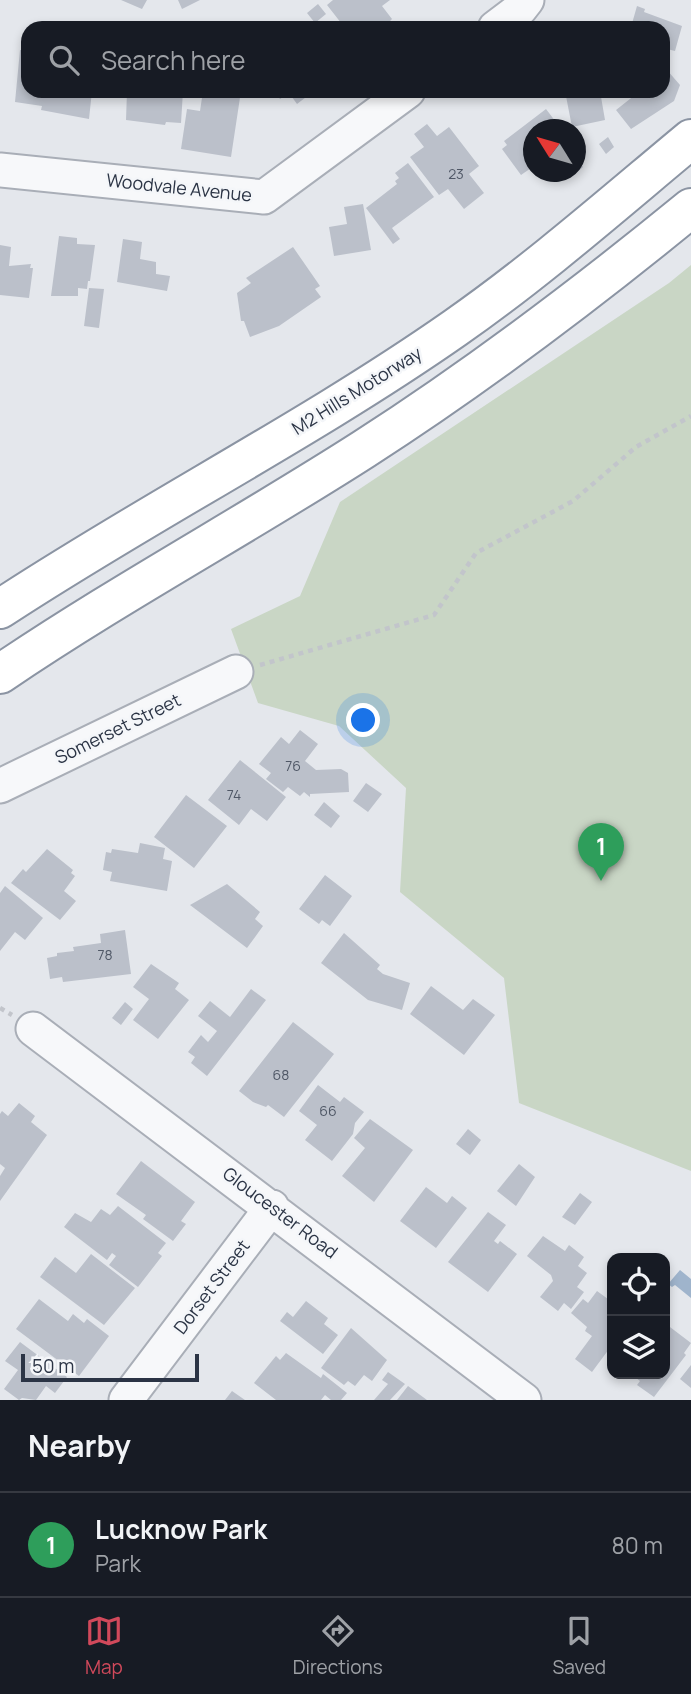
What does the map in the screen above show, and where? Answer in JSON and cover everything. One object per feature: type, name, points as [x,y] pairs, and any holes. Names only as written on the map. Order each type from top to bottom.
[{"type":"highway","name":"M2 Hills Motorway","points":[[0,609],[314,419],[455,328],[559,250],[691,139]]},
{"type":"highway","points":[[0,674],[91,612],[362,450],[486,368],[593,288],[691,208]]},
{"type":"street","points":[[504,21],[527,0]]},
{"type":"street","name":"Woodvale Avenue","points":[[0,170],[264,197],[398,98]]},
{"type":"street","name":"Somerset Street","points":[[0,786],[236,672]]},
{"type":"street","name":"Gloucester Road","points":[[33,1029],[524,1400]]},
{"type":"street","name":"Dorset Street","points":[[126,1400],[272,1207]]},
{"type":"path","points":[[236,672],[434,615],[476,553],[573,501],[636,447],[691,416]]},
{"type":"green space","points":[[691,265],[691,1171],[519,1103],[504,978],[400,892],[406,788],[339,726],[258,703],[231,629],[300,596],[340,502],[669,283]]},
{"type":"water","points":[[680,1270],[691,1279],[691,1298],[675,1285],[670,1286]]},
{"type":"building","points":[[121,0],[147,0],[142,9]]},
{"type":"building","points":[[178,0],[200,0],[182,9]]},
{"type":"building","points":[[333,0],[390,0],[382,6],[392,19],[340,21],[327,5]]},
{"type":"building","points":[[318,4],[326,14],[313,21],[307,13]]},
{"type":"building","points":[[637,6],[645,9],[644,12],[668,21],[633,21]]},
{"type":"building","points":[[670,22],[682,26],[675,51],[670,50]]},
{"type":"building","points":[[20,50],[21,98],[91,98],[89,119],[41,110],[42,106],[15,102]]},
{"type":"building","points":[[670,73],[680,85],[674,101],[631,129],[616,110],[631,98],[670,98]]},
{"type":"building","points":[[127,98],[183,98],[181,123],[166,122],[165,125],[126,120]]},
{"type":"building","points":[[202,98],[240,98],[231,157],[181,149],[187,109],[200,111]]},
{"type":"building","points":[[293,98],[305,98],[297,104]]},
{"type":"building","points":[[566,98],[601,98],[605,120],[586,124],[586,119],[570,119]]},
{"type":"building","points":[[546,109],[554,119],[533,119]]},
{"type":"building","points":[[427,124],[437,136],[449,127],[479,166],[469,174],[484,193],[464,209],[448,189],[439,195],[410,157],[424,147],[414,134]]},
{"type":"building","points":[[523,127],[521,175],[502,149],[507,145],[504,141]]},
{"type":"building","points":[[608,137],[614,147],[606,154],[599,144]]},
{"type":"building","points":[[408,163],[434,197],[392,228],[400,239],[393,244],[366,208],[397,184],[395,181],[399,178],[395,173]]},
{"type":"building","points":[[363,204],[371,250],[334,256],[329,227],[347,224],[344,207]]},
{"type":"building","points":[[59,236],[77,238],[77,244],[95,245],[90,281],[87,289],[78,288],[78,296],[51,296]]},
{"type":"building","points":[[123,239],[142,242],[140,259],[156,262],[156,274],[170,276],[167,291],[117,282]]},
{"type":"building","points":[[0,245],[11,247],[9,266],[31,264],[30,268],[33,268],[29,298],[0,295]]},
{"type":"building","points":[[293,247],[320,286],[315,289],[321,297],[279,326],[250,337],[244,321],[241,321],[237,293],[251,283],[246,278]]},
{"type":"building","points":[[89,288],[104,289],[99,328],[84,326]]},
{"type":"building","points":[[300,730],[318,744],[305,761],[316,770],[341,769],[348,773],[349,792],[310,794],[310,797],[304,792],[300,796],[288,787],[283,792],[266,779],[271,773],[259,764],[281,737],[289,744]]},
{"type":"building","points":[[240,760],[286,797],[267,821],[251,809],[239,825],[208,800]]},
{"type":"building","points":[[366,783],[382,794],[368,812],[353,801]]},
{"type":"building","points":[[186,795],[227,826],[194,868],[154,837]]},
{"type":"building","points":[[324,802],[340,816],[331,828],[314,815]]},
{"type":"building","points":[[140,843],[165,848],[163,859],[172,861],[167,891],[110,881],[112,872],[103,870],[106,852],[111,853],[112,849],[138,853]]},
{"type":"building","points":[[47,849],[73,870],[71,873],[75,876],[64,891],[76,901],[60,920],[11,883],[23,869],[26,872]]},
{"type":"building","points":[[325,875],[352,896],[330,926],[322,920],[319,924],[299,909]]},
{"type":"building","points":[[227,884],[260,912],[255,919],[263,926],[247,948],[190,905]]},
{"type":"building","points":[[5,886],[43,918],[25,940],[15,932],[0,951],[0,893]]},
{"type":"building","points":[[125,930],[131,974],[63,982],[62,977],[50,979],[47,958],[57,956],[57,953],[74,951],[73,947],[101,943],[100,934]]},
{"type":"building","points":[[344,933],[380,965],[377,969],[383,974],[410,983],[402,1010],[368,1000],[321,963]]},
{"type":"building","points":[[151,964],[179,983],[175,989],[189,1000],[158,1039],[133,1020],[149,999],[133,987]]},
{"type":"building","points":[[431,986],[463,1010],[473,999],[495,1015],[464,1055],[410,1014]]},
{"type":"building","points":[[251,989],[266,1000],[207,1076],[191,1063],[195,1057],[188,1052],[201,1035],[208,1042],[217,1031],[198,1016],[210,1001],[230,1017]]},
{"type":"building","points":[[125,1002],[133,1009],[121,1025],[112,1018]]},
{"type":"building","points":[[293,1022],[334,1054],[284,1117],[268,1105],[266,1107],[253,1102],[239,1091]]},
{"type":"building","points":[[318,1085],[340,1102],[344,1097],[364,1112],[355,1123],[353,1134],[332,1161],[305,1140],[317,1125],[299,1111]]},
{"type":"building","points":[[19,1103],[35,1116],[31,1122],[47,1135],[0,1201],[0,1176],[5,1168],[0,1164],[0,1114],[2,1111],[8,1116]]},
{"type":"building","points":[[370,1119],[413,1150],[374,1202],[342,1176],[365,1148],[354,1138]]},
{"type":"building","points":[[468,1129],[481,1140],[470,1155],[456,1144]]},
{"type":"building","points":[[141,1161],[195,1202],[181,1221],[186,1224],[173,1241],[143,1219],[146,1215],[116,1194]]},
{"type":"building","points":[[519,1164],[535,1177],[516,1206],[497,1191]]},
{"type":"building","points":[[426,1187],[447,1203],[452,1196],[467,1208],[436,1248],[400,1221]]},
{"type":"building","points":[[580,1193],[592,1202],[575,1225],[562,1217]]},
{"type":"building","points":[[118,1206],[166,1243],[158,1253],[162,1256],[138,1287],[109,1265],[116,1256],[112,1253],[107,1260],[64,1227],[75,1213],[91,1222],[101,1209],[110,1215]]},
{"type":"building","points":[[488,1212],[506,1225],[494,1241],[498,1244],[500,1241],[517,1254],[488,1292],[448,1262]]},
{"type":"building","points":[[543,1236],[565,1251],[569,1245],[584,1257],[578,1266],[587,1273],[577,1287],[584,1292],[571,1309],[564,1303],[558,1311],[540,1297],[553,1281],[551,1275],[527,1256]]},
{"type":"building","points":[[91,1254],[135,1288],[104,1325],[40,1277],[55,1257],[76,1273]]},
{"type":"building","points":[[597,1291],[607,1298],[607,1352],[592,1372],[575,1359],[592,1336],[585,1331],[587,1327],[571,1313],[583,1299],[588,1303]]},
{"type":"building","points":[[39,1299],[68,1321],[73,1314],[84,1323],[87,1319],[109,1336],[79,1376],[16,1329]]},
{"type":"building","points":[[306,1301],[328,1318],[324,1324],[338,1335],[323,1354],[280,1321],[287,1312],[293,1317]]},
{"type":"building","points":[[670,1327],[691,1343],[684,1353],[686,1355],[670,1376]]},
{"type":"building","points":[[351,1328],[387,1360],[372,1381],[364,1375],[355,1386],[348,1381],[344,1385],[321,1368]]},
{"type":"building","points":[[20,1342],[67,1377],[55,1393],[46,1386],[36,1400],[19,1400],[4,1389],[18,1370],[5,1361]]},
{"type":"building","points":[[286,1353],[321,1378],[323,1374],[347,1393],[341,1400],[331,1400],[325,1395],[321,1400],[276,1400],[254,1383],[276,1356],[280,1360]]},
{"type":"building","points":[[691,1365],[691,1388],[680,1379]]},
{"type":"building","points":[[388,1372],[405,1384],[390,1400],[374,1400],[388,1384],[382,1380]]},
{"type":"building","points":[[637,1379],[668,1379],[654,1397],[637,1385],[640,1381]]},
{"type":"building","points":[[408,1386],[427,1400],[397,1400]]},
{"type":"building","points":[[232,1391],[245,1400],[225,1400]]},
{"type":"place","name":"Lucknow Park","points":[[601,881]]}]
